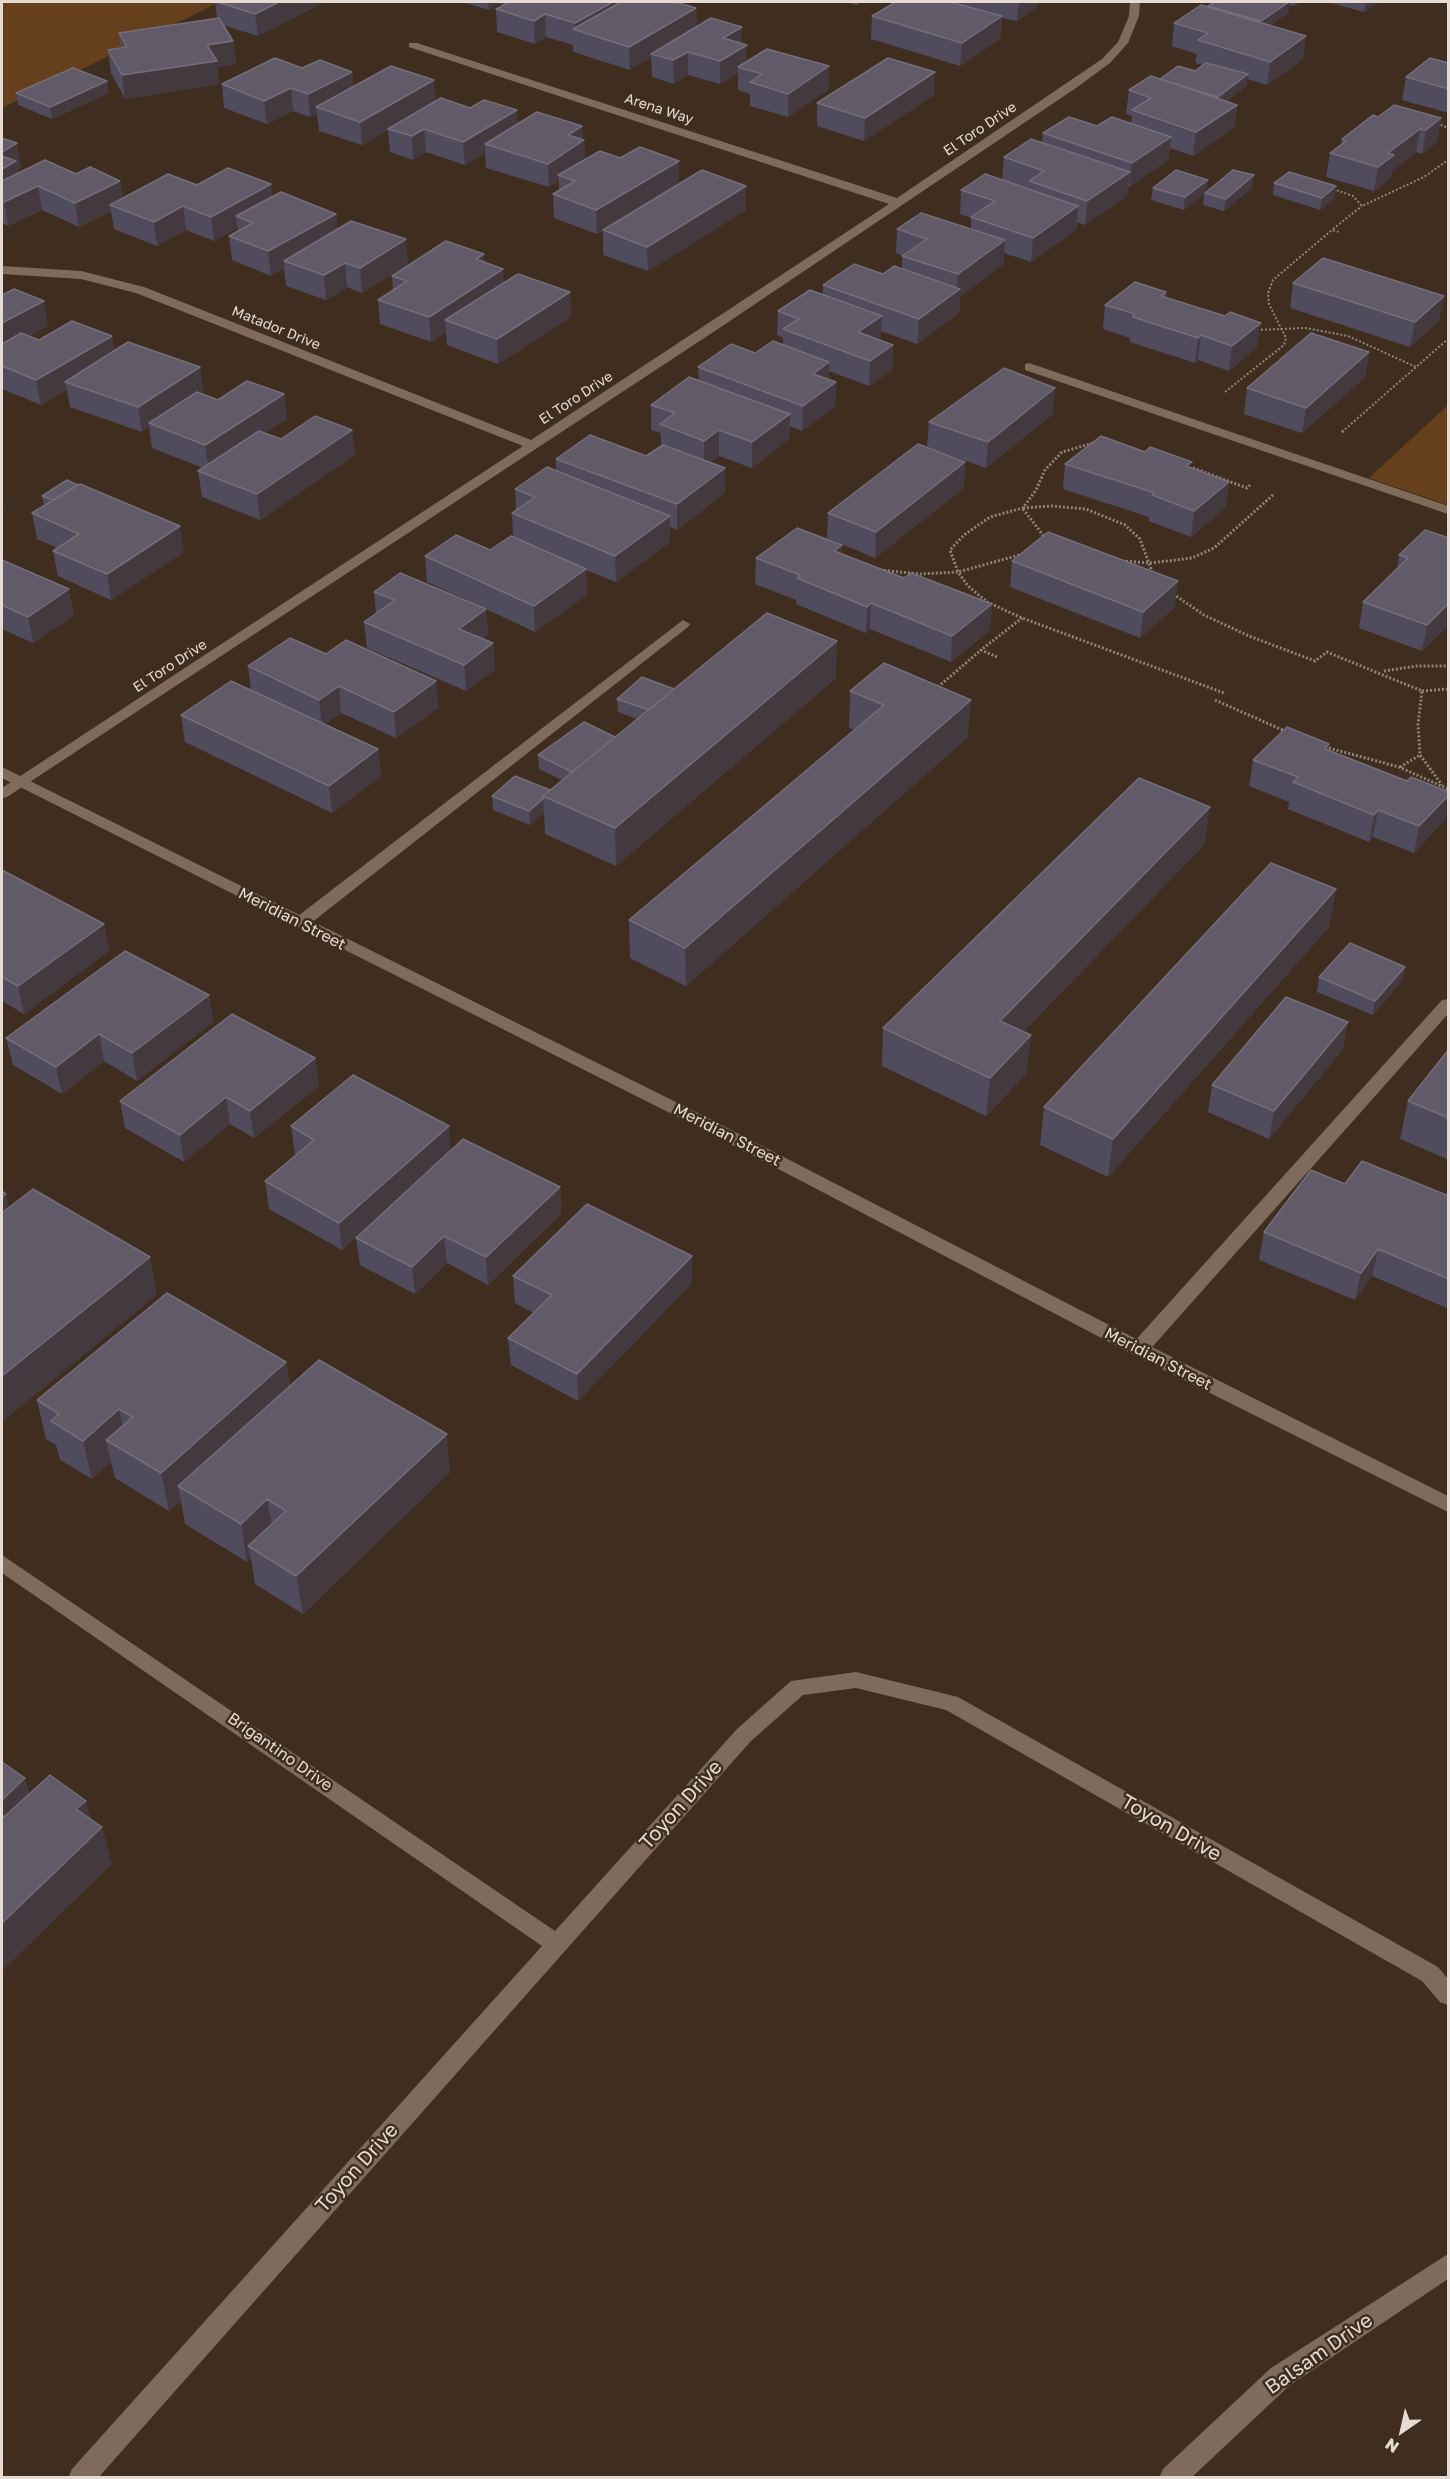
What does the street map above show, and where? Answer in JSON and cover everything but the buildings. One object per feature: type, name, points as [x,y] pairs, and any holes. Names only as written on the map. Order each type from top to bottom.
[{"type":"street","name":"El Toro Drive","points":[[2,794],[717,324],[1106,61],[1123,43],[1134,16],[1135,2]]},
{"type":"street","name":"Arena Way","points":[[413,45],[896,202]]},
{"type":"street","name":"Matador Drive","points":[[2,270],[81,275],[140,290],[531,445]]},
{"type":"street","points":[[1029,367],[1449,510]]},
{"type":"street","points":[[300,923],[683,624]]},
{"type":"street","name":"Meridian Street","points":[[2,772],[706,1124],[1139,1349],[1449,1505]]},
{"type":"street","points":[[1139,1349],[1449,1004]]},
{"type":"street","name":"Brigantino Drive","points":[[2,1563],[557,1944]]},
{"type":"street","name":"Toyon Drive","points":[[81,2478],[744,1735],[798,1687],[856,1680],[951,1703],[1430,1974],[1449,1995]]},
{"type":"street","name":"Balsam Drive","points":[[1172,2478],[1280,2377],[1449,2266]]},
{"type":"path","points":[[1435,122],[1449,128]]},
{"type":"path","points":[[1164,413],[1196,386],[1223,394],[1284,345],[1286,338],[1269,304],[1268,293],[1273,280],[1362,206],[1407,187],[1449,160]]},
{"type":"path","points":[[1329,187],[1353,196],[1362,206]]},
{"type":"path","points":[[1332,230],[1339,232]]},
{"type":"path","points":[[1248,329],[1306,328],[1348,336],[1416,367]]},
{"type":"path","points":[[1114,561],[1150,562],[1192,558],[1214,548],[1449,339]]},
{"type":"path","points":[[1023,508],[1036,490],[1045,470],[1062,452],[1091,442],[1101,442]]},
{"type":"path","points":[[1188,466],[1247,488],[1288,455]]},
{"type":"path","points":[[1159,579],[1151,572],[1150,562],[1140,539],[1125,525],[1086,509],[1052,506],[1023,508],[990,517],[964,535],[950,550],[958,572],[968,586],[987,602],[1022,618],[1224,693]]},
{"type":"path","points":[[1023,508],[1052,547]]},
{"type":"path","points":[[871,567],[920,574],[958,572],[1031,552]]},
{"type":"path","points":[[1166,587],[1204,615],[1249,636],[1315,661],[1327,652],[1382,672],[1422,691],[1449,689]]},
{"type":"path","points":[[938,687],[1022,618]]},
{"type":"path","points":[[981,650],[997,657]]},
{"type":"path","points":[[1382,672],[1417,666],[1449,666]]},
{"type":"path","points":[[1422,691],[1418,724],[1420,755],[1438,776],[1442,785]]},
{"type":"path","points":[[1215,700],[1289,732]]},
{"type":"path","points":[[1319,744],[1399,767],[1449,789]]},
{"type":"path","points":[[1399,767],[1420,755]]},
{"type":"shaded area","points":[[2,2],[220,2],[2,108]]},
{"type":"shaded area","points":[[1448,405],[1448,505],[1369,478]]}]
